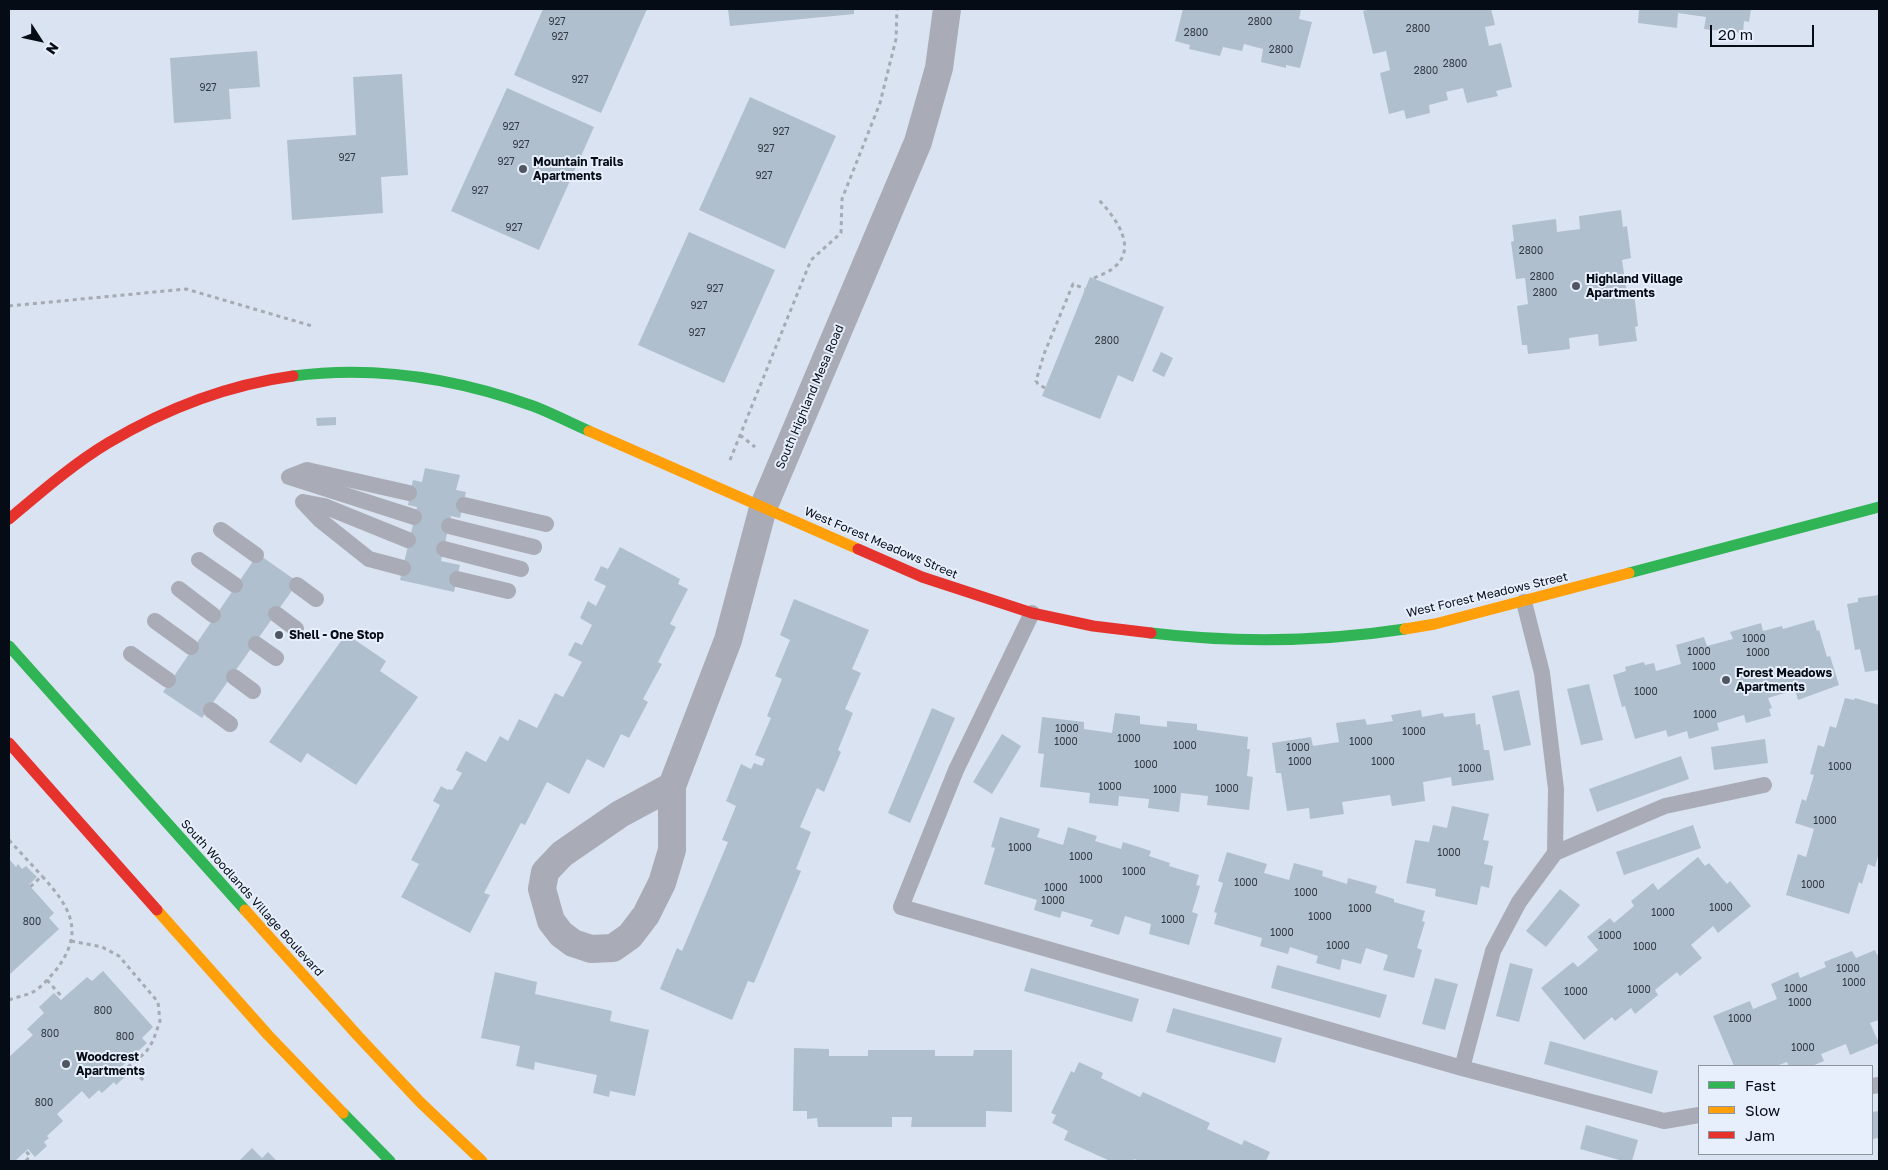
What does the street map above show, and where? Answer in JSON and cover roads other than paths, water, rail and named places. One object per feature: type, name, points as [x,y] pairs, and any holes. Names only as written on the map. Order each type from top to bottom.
[{"type":"street","name":"South Highland Mesa Road","points":[[672,786],[620,814],[562,854],[545,872],[542,889],[551,921],[561,934],[573,943],[591,949],[613,948],[630,936],[646,915],[662,883],[672,850],[672,786],[728,640],[763,508],[918,142],[939,68],[947,9]]},
{"type":"street","name":"West Forest Meadows Street","points":[[9,519],[46,488],[107,444],[158,416],[220,391],[264,380],[320,372],[368,371],[451,381],[535,407],[922,577],[1032,613],[1093,626],[1203,639],[1263,640],[1357,636],[1435,624],[1879,507]]},
{"type":"street","name":"South Woodlands Village Boulevard","points":[[9,646],[358,1036],[420,1102],[482,1161]]},
{"type":"street","points":[[9,743],[268,1035],[390,1161]]},
{"type":"lane","points":[[409,493],[307,470],[289,477],[414,517]]},
{"type":"lane","points":[[403,568],[368,559],[320,520],[303,502],[324,506],[408,540]]},
{"type":"lane","points":[[464,505],[546,524]]},
{"type":"lane","points":[[450,526],[534,546]]},
{"type":"lane","points":[[221,530],[256,556]]},
{"type":"lane","points":[[444,549],[521,569]]},
{"type":"lane","points":[[199,560],[235,585]]},
{"type":"lane","points":[[457,579],[508,591]]},
{"type":"lane","points":[[297,585],[316,599]]},
{"type":"lane","points":[[178,590],[214,614]]},
{"type":"lane","points":[[1524,602],[1542,673],[1556,790],[1555,853]]},
{"type":"lane","points":[[1032,613],[956,770],[901,907],[1462,1068],[1664,1121],[1698,1115]]},
{"type":"lane","points":[[276,614],[296,629]]},
{"type":"lane","points":[[155,621],[191,647]]},
{"type":"lane","points":[[256,644],[276,658]]},
{"type":"lane","points":[[132,654],[168,680]]},
{"type":"lane","points":[[234,677],[253,691]]},
{"type":"lane","points":[[211,710],[230,724]]},
{"type":"lane","points":[[1462,1068],[1493,951],[1520,902],[1555,853],[1665,806],[1764,785]]},
{"type":"place","name":"Mountain Trails Apartments","points":[[523,169]]},
{"type":"place","name":"Highland Village Apartments","points":[[1576,286]]},
{"type":"place","name":"Shell - One Stop","points":[[279,635]]},
{"type":"place","name":"Forest Meadows Apartments","points":[[1726,680]]},
{"type":"place","name":"Woodcrest Apartments","points":[[66,1064]]}]
